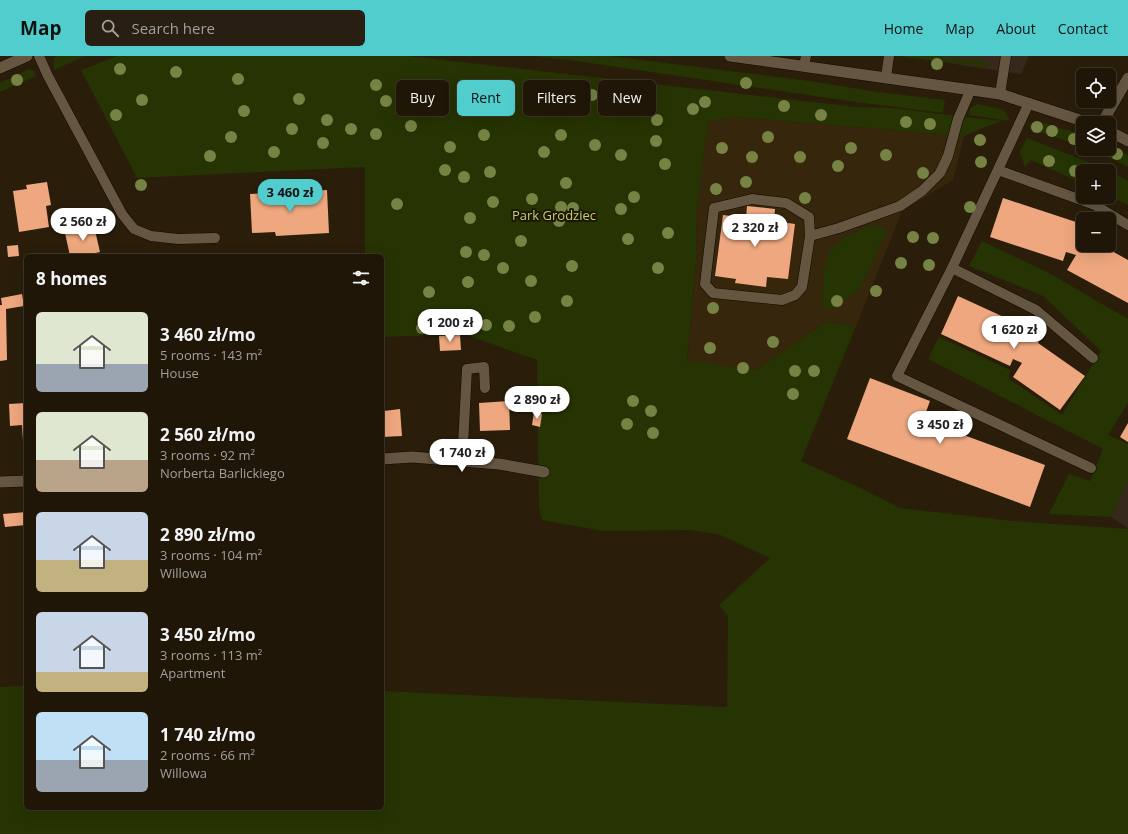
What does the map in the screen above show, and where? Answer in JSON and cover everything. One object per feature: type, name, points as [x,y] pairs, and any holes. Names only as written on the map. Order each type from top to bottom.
[{"type":"street","points":[[0,68],[28,56]]},
{"type":"street","points":[[730,56],[805,61],[886,78],[1000,94],[1076,119]]},
{"type":"street","points":[[1106,116],[1128,78]]},
{"type":"street","points":[[1116,135],[1128,141]]},
{"type":"street","points":[[384,459],[412,457],[499,464],[544,472]]},
{"type":"street","points":[[0,482],[24,481]]},
{"type":"lane","points":[[39,56],[48,76],[122,214],[134,230],[151,236],[178,239],[215,238]]},
{"type":"lane","points":[[886,78],[889,56]]},
{"type":"lane","points":[[1000,94],[1006,56]]},
{"type":"lane","points":[[810,236],[839,228],[900,206],[922,191],[940,173],[948,156],[958,119],[971,89]]},
{"type":"lane","points":[[1029,103],[952,268],[897,376],[1091,468]]},
{"type":"lane","points":[[998,170],[1095,205],[1128,225]]},
{"type":"lane","points":[[752,199],[786,203],[809,217],[810,236],[802,287],[795,295],[782,300],[713,293],[705,284],[714,208],[752,199]]},
{"type":"lane","points":[[952,268],[1036,310],[1093,358]]},
{"type":"lane","points":[[461,461],[467,369],[484,367],[485,388]]},
{"type":"shaded area","points":[[902,56],[1029,56],[1021,74]]},
{"type":"shaded area","points":[[734,117],[964,136],[953,180],[902,211],[856,326],[826,322],[756,370],[687,362],[697,251],[696,216],[708,122]]},
{"type":"shaded area","points":[[1128,473],[1128,528],[1111,517]]},
{"type":"green space","points":[[58,56],[85,56],[54,70],[54,58]]},
{"type":"green space","name":"Park Grodziec","points":[[117,56],[408,56],[619,80],[598,80],[598,116],[656,116],[656,84],[857,107],[891,108],[1001,121],[964,136],[734,117],[708,122],[696,216],[697,251],[687,361],[756,370],[826,322],[856,326],[801,461],[900,508],[1013,521],[1128,529],[1128,834],[0,834],[0,687],[24,686],[24,810],[384,810],[384,691],[727,707],[728,616],[719,605],[770,558],[718,534],[689,530],[603,531],[542,520],[539,507],[537,360],[464,334],[384,337],[384,254],[365,254],[365,167],[137,178],[81,70]]},
{"type":"green space","points":[[533,56],[610,56],[810,81],[878,92],[945,100],[943,113]]},
{"type":"green space","points":[[898,56],[933,56],[988,62],[987,67]]},
{"type":"green space","points":[[29,69],[34,71],[36,76],[0,92],[0,83]]},
{"type":"green space","points":[[978,104],[1004,110],[1009,121],[969,115],[970,108]]},
{"type":"green space","points":[[1037,121],[1076,133],[1076,144],[1030,129],[1030,124]]},
{"type":"green space","points":[[1027,138],[1094,164],[1076,164],[1076,181],[1031,160],[1025,167],[1020,152]]},
{"type":"green space","points":[[1116,149],[1128,155],[1128,167],[1105,156],[1116,156]]},
{"type":"green space","points":[[1116,174],[1128,181],[1128,205],[1116,199]]},
{"type":"green space","points":[[871,225],[885,228],[885,236],[858,291],[830,309],[822,307],[824,270],[830,251],[845,237]]},
{"type":"green space","points":[[982,241],[1047,272],[1128,319],[1128,403],[1108,435],[1128,444],[1128,481],[1111,517],[1049,514],[1069,474],[1090,481],[1103,449],[928,359],[939,337],[1010,370],[1009,379],[1062,415],[1101,351],[1043,296],[969,266]]},
{"type":"building","points":[[47,182],[51,205],[46,206],[49,227],[19,232],[13,191],[27,189],[26,185]]},
{"type":"building","points":[[327,190],[329,233],[276,236],[275,232],[252,233],[250,194]]},
{"type":"building","points":[[1003,198],[1076,222],[1076,252],[1114,252],[1128,260],[1128,303],[1067,270],[1076,255],[1066,252],[1063,261],[990,237]]},
{"type":"building","points":[[747,206],[775,209],[774,221],[795,224],[788,279],[767,277],[766,287],[735,283],[736,279],[715,276],[723,215],[746,218]]},
{"type":"building","points":[[94,226],[100,252],[90,254],[70,254],[65,233]]},
{"type":"building","points":[[18,245],[19,256],[8,257],[7,246]]},
{"type":"building","points":[[22,294],[24,306],[6,309],[7,360],[0,361],[1,298]]},
{"type":"building","points":[[958,296],[1028,328],[1031,323],[1044,330],[1038,343],[1085,376],[1060,410],[1013,377],[1022,363],[1013,359],[1010,366],[941,334]]},
{"type":"building","points":[[460,335],[461,350],[440,351],[439,336]]},
{"type":"building","points":[[870,378],[930,401],[923,420],[1045,465],[1030,507],[847,439]]},
{"type":"building","points":[[509,401],[510,430],[480,431],[479,403]]},
{"type":"building","points":[[24,403],[24,456],[22,425],[10,426],[9,404]]},
{"type":"building","points":[[400,409],[402,436],[384,437],[384,411]]},
{"type":"building","points":[[534,412],[542,414],[540,427],[532,425]]},
{"type":"building","points":[[1128,423],[1128,442],[1120,437]]},
{"type":"building","points":[[24,512],[24,525],[5,527],[3,514]]}]
